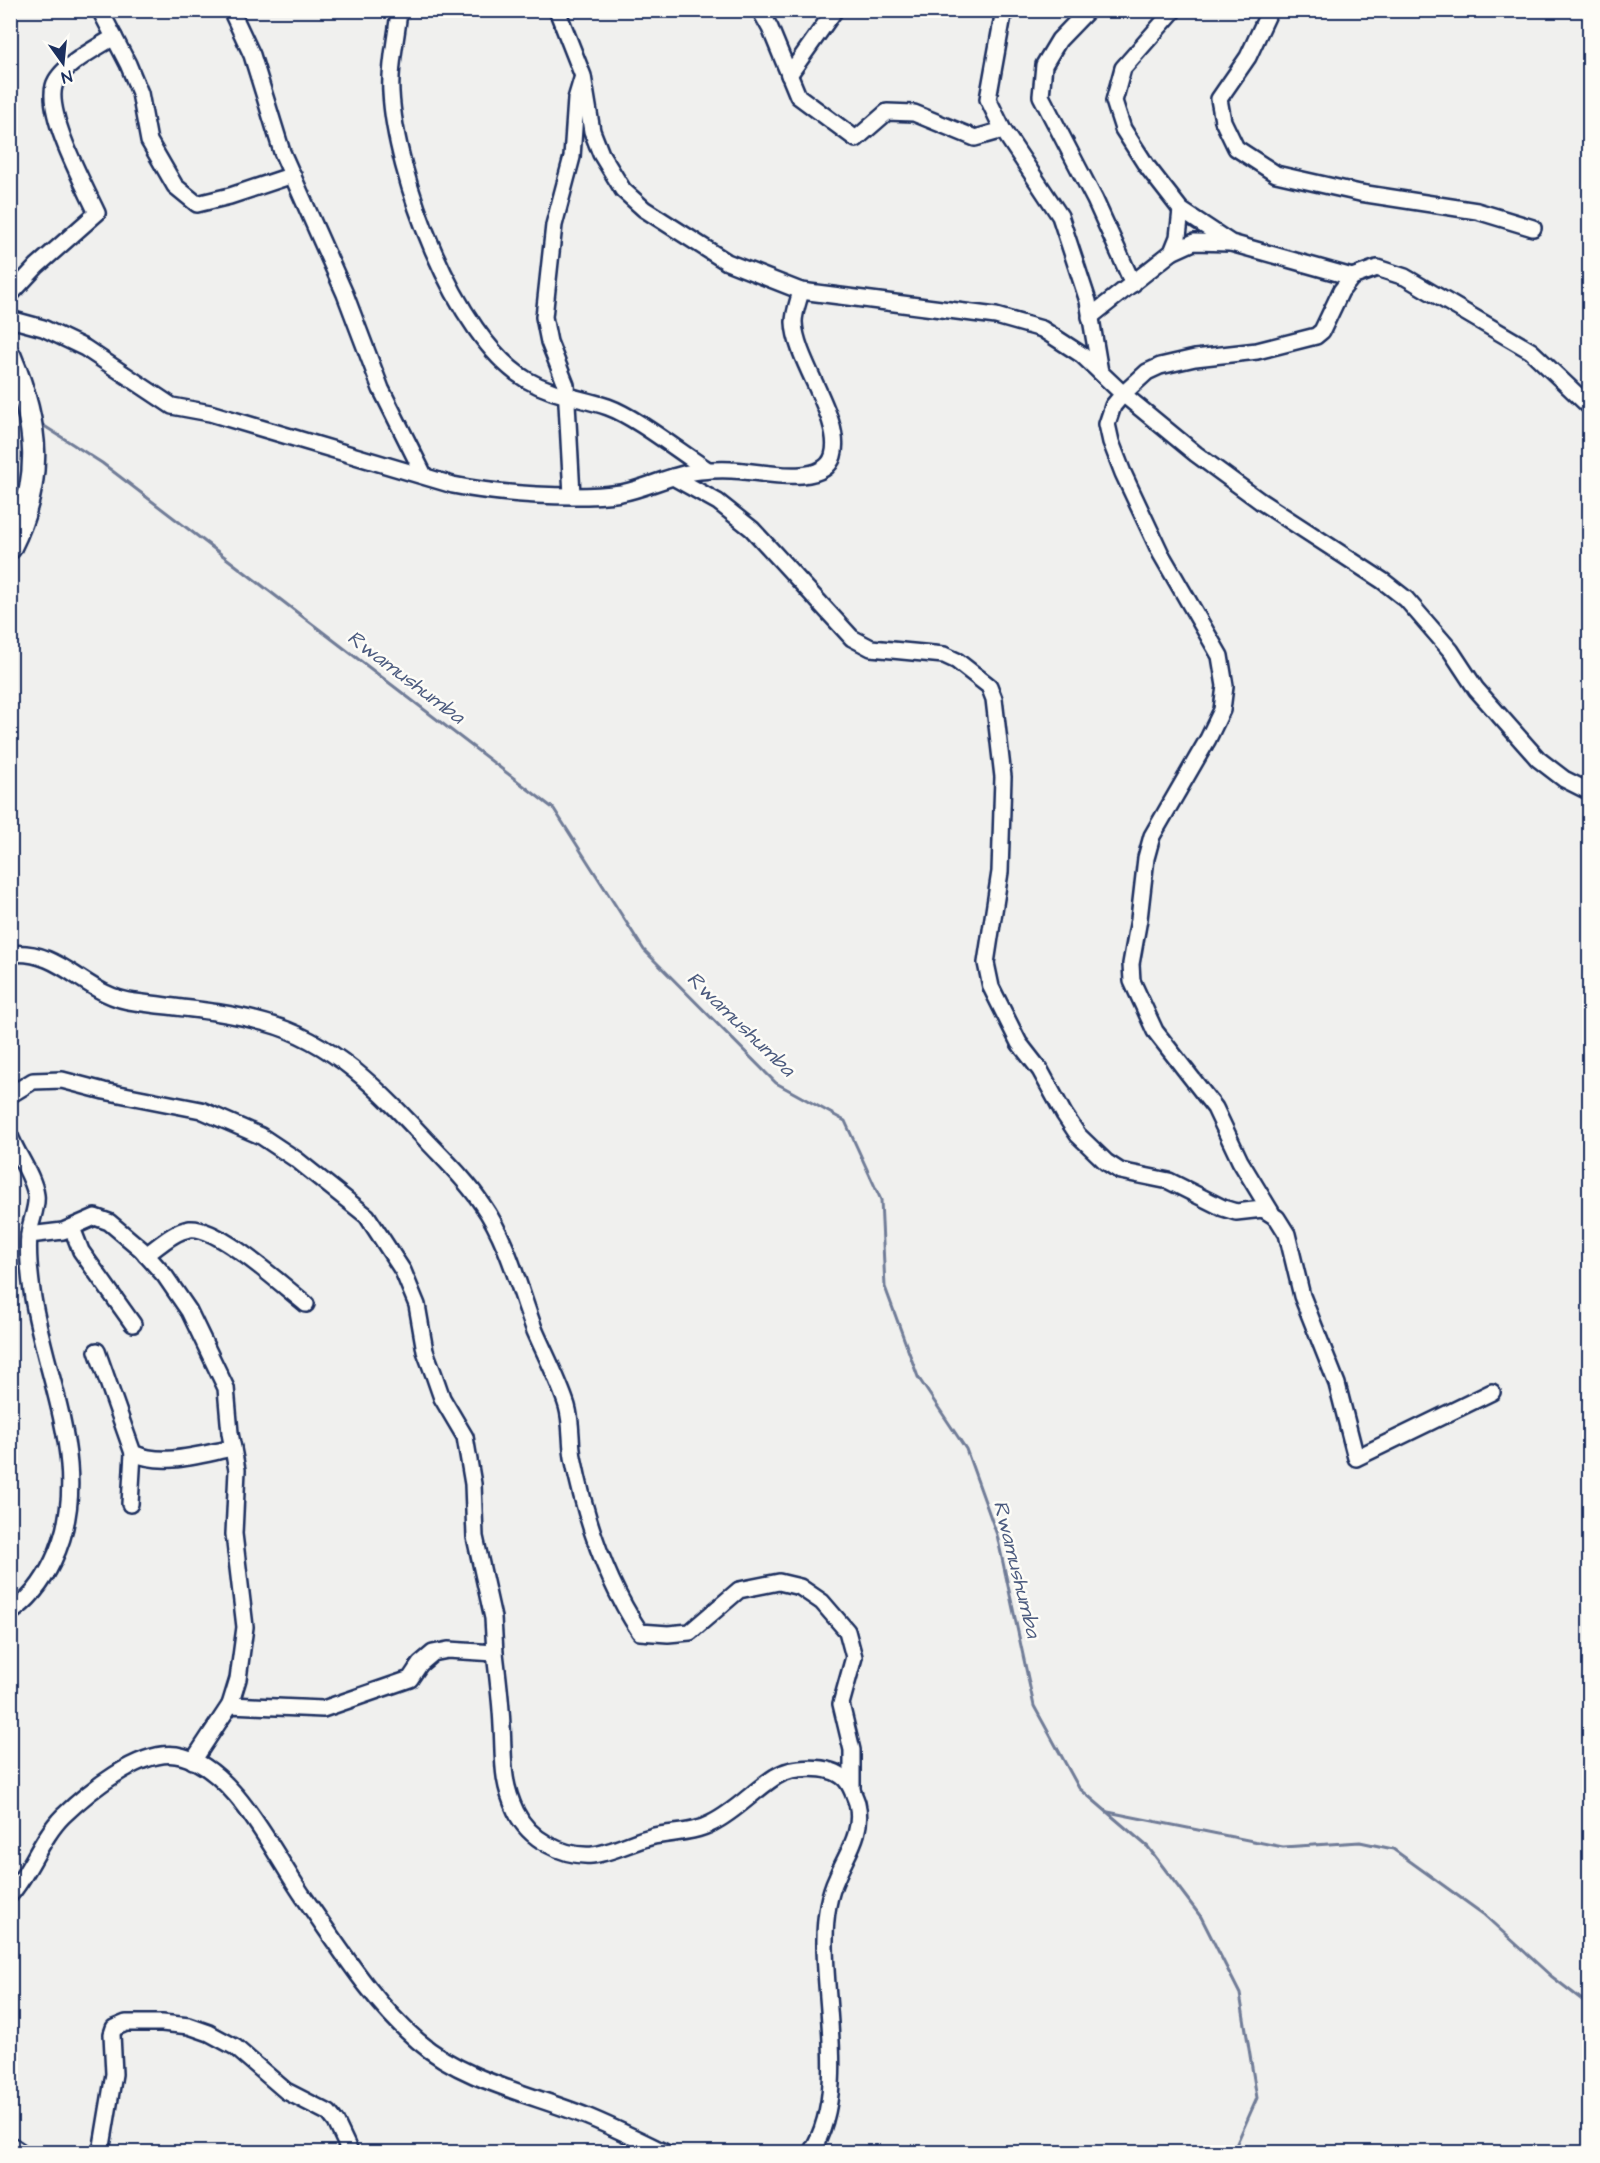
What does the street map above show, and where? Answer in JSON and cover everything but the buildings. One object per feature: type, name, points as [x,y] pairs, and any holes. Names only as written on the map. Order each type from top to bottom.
[{"type":"highway","points":[[10,357],[30,410],[35,457],[33,490],[22,525],[10,548]]},
{"type":"main road","points":[[10,2146],[20,2152]]},
{"type":"street","points":[[100,10],[140,93],[149,141],[175,186],[197,204],[230,196],[293,175]]},
{"type":"street","points":[[231,10],[252,55],[282,152],[345,294],[381,389],[424,475]]},
{"type":"street","points":[[399,10],[391,90],[394,121],[413,195],[434,254],[455,297],[501,360],[527,380],[566,398],[609,407],[708,470]]},
{"type":"street","points":[[557,10],[583,76],[592,130],[601,154],[622,190],[672,229],[727,262],[801,291],[996,316],[1042,329],[1082,355],[1123,394],[1189,448],[1260,501],[1383,580],[1406,599],[1451,651],[1476,689],[1538,759],[1564,779],[1590,792]]},
{"type":"street","points":[[760,10],[798,96],[856,139],[887,111],[914,113],[975,138],[1003,130]]},
{"type":"street","points":[[789,75],[835,10]]},
{"type":"street","points":[[1004,10],[988,99],[1003,130],[1060,216],[1090,317],[1100,372]]},
{"type":"street","points":[[1088,10],[1059,40],[1044,65],[1041,96],[1095,200],[1132,284]]},
{"type":"street","points":[[1174,10],[1123,68],[1114,101],[1123,129],[1146,165],[1181,210],[1231,243]]},
{"type":"street","points":[[1270,10],[1248,57],[1219,99],[1222,121],[1236,148],[1276,174],[1286,177],[1359,193],[1477,212],[1533,228]]},
{"type":"street","points":[[10,295],[37,266],[97,213],[61,134],[53,103],[54,85],[72,64],[114,37]]},
{"type":"street","points":[[572,495],[566,385],[549,342],[544,317],[554,225],[572,157],[576,99],[583,76]]},
{"type":"street","points":[[1172,252],[1178,237],[1181,210]]},
{"type":"street","points":[[1090,317],[1172,252],[1194,242],[1231,243],[1352,277]]},
{"type":"street","points":[[1492,1392],[1356,1458],[1337,1384],[1302,1296],[1287,1234],[1239,1161],[1215,1108],[1155,1031],[1132,981],[1131,964],[1146,858],[1152,836],[1208,740],[1222,710],[1225,686],[1220,656],[1177,586],[1123,473],[1107,424],[1113,406],[1123,394],[1147,372],[1160,366],[1195,358],[1257,351],[1316,336],[1322,331],[1341,291],[1352,277],[1377,268],[1416,283],[1531,351],[1590,407]]},
{"type":"street","points":[[10,319],[44,328],[85,348],[172,406],[210,413],[453,485],[482,491],[572,495],[621,493],[673,477],[708,470],[731,470],[796,477],[814,473],[829,464],[833,455],[831,426],[798,340],[794,321],[801,291]]},
{"type":"street","points":[[673,477],[718,501],[752,529],[852,638],[871,648],[944,655],[957,661],[989,686],[994,699],[1003,777],[1003,820],[1000,872],[986,963],[987,975],[1019,1043],[1040,1070],[1078,1135],[1106,1162],[1130,1174],[1169,1180],[1223,1208],[1236,1212],[1263,1209],[1271,1212]]},
{"type":"street","points":[[10,954],[26,952],[51,958],[107,996],[121,1001],[191,1008],[268,1023],[306,1039],[356,1070],[397,1110],[462,1177],[483,1205],[500,1234],[534,1328],[567,1405],[580,1487],[593,1531],[624,1608],[640,1632],[668,1634],[690,1632],[739,1590],[779,1582],[800,1587],[822,1602],[847,1631],[854,1657],[841,1704],[852,1750],[852,1789]]},
{"type":"street","points":[[10,1095],[33,1081],[62,1080],[104,1091],[201,1110],[261,1136],[340,1193],[367,1216],[403,1271],[417,1305],[425,1351],[442,1398],[465,1437],[473,1484],[475,1537],[493,1618],[501,1702],[502,1771],[506,1788],[517,1814],[529,1830],[545,1843],[559,1850],[592,1855],[639,1840],[700,1828],[738,1807],[776,1776],[794,1770],[836,1773],[845,1778],[858,1806],[858,1826],[854,1843],[837,1876],[825,1927],[831,2086],[818,2142],[811,2152]]},
{"type":"street","points":[[10,1136],[36,1194],[29,1235],[28,1265],[34,1301],[56,1387],[71,1496],[60,1546],[42,1583],[10,1613]]},
{"type":"street","points":[[29,1235],[49,1234],[101,1217],[146,1255],[165,1276],[189,1311],[222,1375],[226,1388],[237,1470],[235,1553],[245,1626],[238,1680],[230,1705],[193,1761]]},
{"type":"street","points":[[72,1228],[81,1251],[133,1324]]},
{"type":"street","points":[[146,1255],[173,1236],[187,1230],[198,1229],[230,1245],[306,1304]]},
{"type":"street","points":[[97,1351],[133,1454],[130,1504]]},
{"type":"street","points":[[133,1454],[145,1458],[166,1459],[233,1448]]},
{"type":"street","points":[[230,1705],[323,1710],[410,1679],[420,1664],[433,1653],[448,1650],[495,1653]]},
{"type":"street","points":[[10,1894],[23,1880],[61,1818],[81,1799],[123,1770],[151,1757],[173,1755],[193,1761],[212,1772],[240,1800],[301,1894],[372,1991],[419,2042],[440,2057],[472,2074],[589,2117],[664,2152]]},
{"type":"street","points":[[101,2152],[114,2074],[112,2034],[118,2025],[126,2023],[189,2026],[235,2047],[286,2091],[329,2113],[336,2122],[350,2152]]},
{"type":"waterway","name":"Rwamushumba","points":[[10,404],[20,410]]},
{"type":"waterway","name":"Rwamushumba","points":[[38,422],[102,463],[554,809],[644,950],[776,1083],[845,1121],[881,1200],[885,1287],[918,1377],[966,1449],[997,1535],[1034,1706],[1079,1788],[1148,1847],[1201,1917],[1240,1994],[1257,2098],[1233,2152]]},
{"type":"waterway","points":[[1108,1812],[1283,1847],[1360,1842],[1393,1849],[1483,1914],[1551,1976],[1590,2006]]}]
